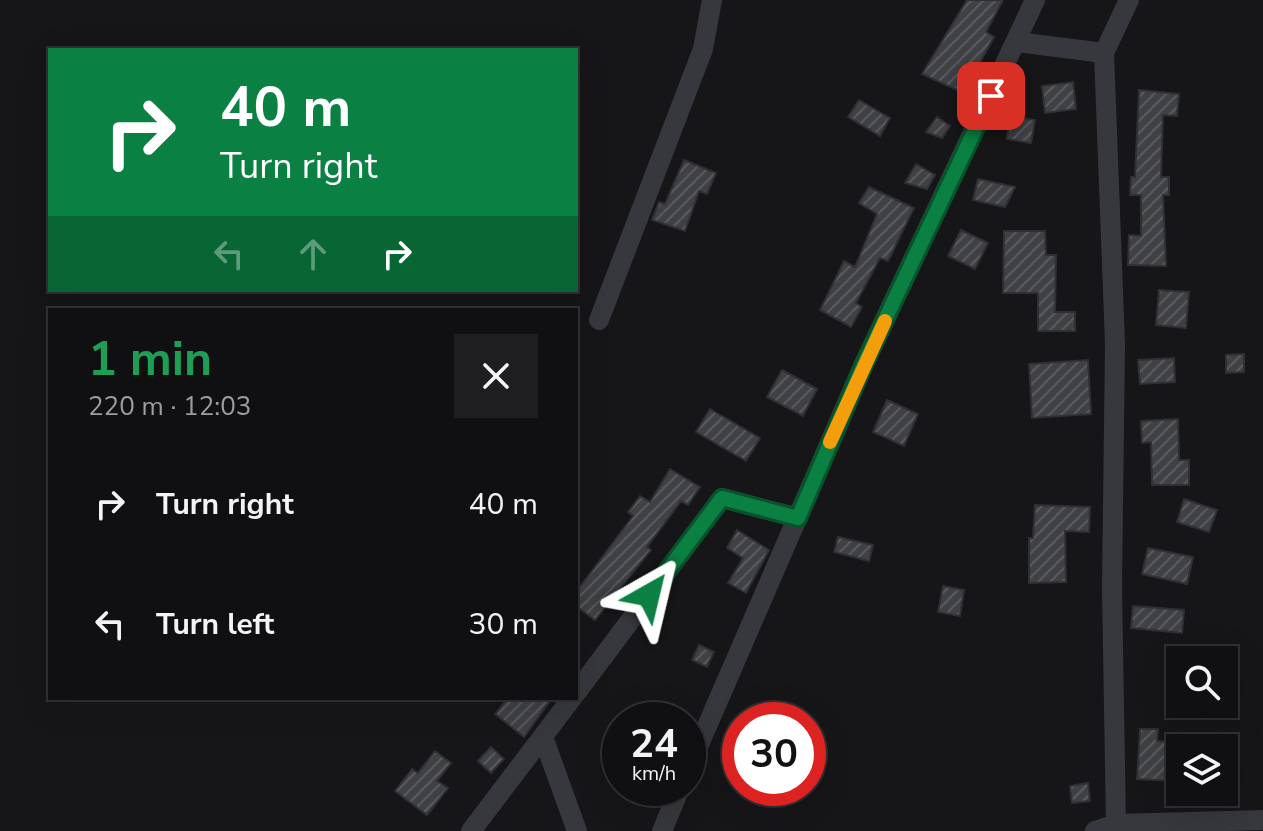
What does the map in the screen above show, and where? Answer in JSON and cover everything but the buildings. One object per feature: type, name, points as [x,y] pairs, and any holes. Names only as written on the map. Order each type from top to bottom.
[{"type":"street","points":[[599,320],[703,49],[712,0]]},
{"type":"street","points":[[706,729],[864,364],[1035,0]]},
{"type":"street","points":[[1118,827],[1112,588],[1115,344],[1104,53],[1129,0]]},
{"type":"street","points":[[1017,42],[1104,53]]},
{"type":"street","points":[[578,691],[722,498],[798,518]]},
{"type":"street","points":[[471,831],[571,700]]},
{"type":"street","points":[[543,737],[577,831]]},
{"type":"street","points":[[662,831],[672,806]]},
{"type":"street","points":[[1095,831],[1118,827],[1263,820]]},
{"type":"slow traffic","points":[[830,442],[885,321]]},
{"type":"route","points":[[649,595],[722,498],[798,518],[864,364],[991,96]]}]
